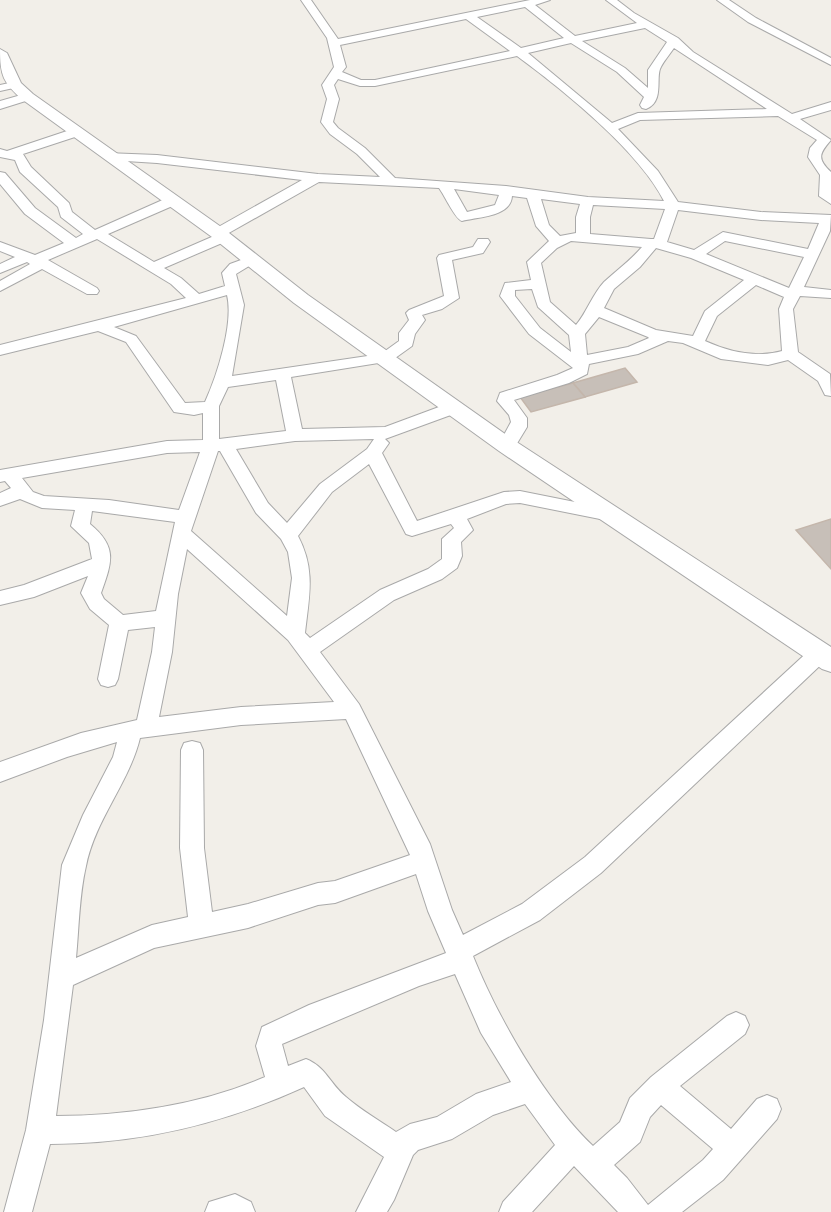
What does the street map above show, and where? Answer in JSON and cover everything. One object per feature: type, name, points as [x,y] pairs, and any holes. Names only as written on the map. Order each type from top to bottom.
[{"type":"street","points":[[306,0],[326,24],[336,43],[340,67],[328,85],[333,99],[327,122],[334,131],[350,141],[390,180]]},
{"type":"street","points":[[336,43],[545,0]]},
{"type":"street","points":[[611,0],[626,13],[674,40],[689,54],[828,142],[816,149],[814,160],[817,168],[826,174],[826,196],[831,200]]},
{"type":"street","points":[[722,0],[748,18],[831,62]]},
{"type":"street","points":[[527,4],[572,38],[621,70],[650,95]]},
{"type":"street","points":[[468,16],[522,52],[612,127],[667,189],[673,205],[656,243],[609,286],[599,300],[596,310],[577,334]]},
{"type":"street","points":[[336,74],[360,83],[375,82],[522,52],[572,38],[647,24]]},
{"type":"street","points":[[638,117],[655,87],[654,70],[674,40]]},
{"type":"street","points":[[1,59],[14,90],[221,235],[301,299],[507,446],[825,657],[593,865],[531,912],[460,956],[271,1036],[269,1046],[280,1083]]},
{"type":"street","points":[[0,105],[14,90]]},
{"type":"street","points":[[612,127],[638,117],[665,114],[784,115],[831,106]]},
{"type":"street","points":[[3,154],[76,132]]},
{"type":"street","points":[[3,154],[20,156],[26,168],[65,207],[66,214],[96,235],[176,281],[196,299]]},
{"type":"street","points":[[110,156],[157,159],[318,178],[443,184],[588,201],[673,205],[761,216],[829,219],[786,309],[790,354],[827,380]]},
{"type":"street","points":[[0,176],[30,211],[74,243]]},
{"type":"street","points":[[154,267],[221,235],[286,192],[318,178]]},
{"type":"street","points":[[443,184],[457,203],[462,217],[500,208],[505,202],[506,190]]},
{"type":"street","points":[[531,193],[543,226],[558,242]]},
{"type":"street","points":[[0,269],[34,261],[172,201]]},
{"type":"street","points":[[583,238],[583,217],[588,201]]},
{"type":"street","points":[[696,255],[722,236],[812,254]]},
{"type":"street","points":[[507,446],[520,426],[521,420],[515,410],[505,401],[506,397],[563,379],[579,371],[582,364],[577,334],[544,306],[537,284],[535,259],[558,242],[569,237],[656,243],[696,255],[754,280],[793,293],[828,297]]},
{"type":"street","points":[[222,383],[385,358],[407,343],[406,333],[413,328],[417,320],[414,313],[437,306],[452,298],[444,258],[478,250],[483,242]]},
{"type":"street","points":[[1,246],[92,291]]},
{"type":"street","points":[[252,260],[235,267],[229,273],[237,305],[222,383],[211,406],[218,445],[262,508],[288,536],[297,552],[302,578],[301,642]]},
{"type":"street","points":[[0,287],[34,261]]},
{"type":"street","points":[[698,343],[710,314],[754,280]]},
{"type":"street","points":[[537,284],[511,286],[507,290],[508,298],[519,310],[523,319],[544,338],[582,364],[632,351],[664,337]]},
{"type":"street","points":[[0,350],[131,318],[232,289]]},
{"type":"street","points":[[596,310],[664,337],[682,338],[721,354],[759,360],[790,354]]},
{"type":"street","points":[[97,325],[131,339],[174,404],[194,411],[211,406]]},
{"type":"street","points":[[282,373],[295,435]]},
{"type":"street","points":[[5,476],[167,447],[218,445],[295,435],[387,433],[453,408]]},
{"type":"street","points":[[288,536],[314,500],[326,488],[373,453],[387,433]]},
{"type":"street","points":[[18,1212],[40,1130],[57,1020],[74,865],[91,822],[139,730],[162,652],[164,618],[184,526],[218,445]]},
{"type":"street","points":[[373,453],[412,529],[504,498],[520,497],[610,515]]},
{"type":"street","points":[[5,476],[33,500],[63,505],[85,504],[184,526],[301,642],[352,710],[410,825],[440,911],[490,1024],[530,1089],[573,1146],[617,1188],[636,1212]]},
{"type":"street","points":[[0,500],[22,491]]},
{"type":"street","points":[[85,504],[80,526],[97,540],[102,563],[91,593],[98,604],[119,623],[164,618]]},
{"type":"street","points":[[301,642],[387,595],[418,583],[450,563],[453,556],[451,539],[464,531],[456,516]]},
{"type":"street","points":[[0,598],[27,592],[102,563]]},
{"type":"street","points":[[108,679],[119,623]]},
{"type":"street","points":[[0,772],[66,748],[139,730],[295,712],[352,710]]},
{"type":"street","points":[[192,750],[192,848],[201,925]]},
{"type":"street","points":[[61,978],[152,937],[248,916],[318,894],[334,892],[424,861]]},
{"type":"street","points":[[592,1166],[630,1132],[640,1108],[660,1086],[736,1025]]},
{"type":"street","points":[[40,1130],[78,1130],[162,1121],[219,1107],[255,1095],[302,1072],[309,1074],[334,1106],[400,1151]]},
{"type":"street","points":[[660,1086],[732,1148]]},
{"type":"street","points":[[370,1212],[384,1190],[400,1151],[410,1138],[442,1129],[486,1104],[530,1089]]},
{"type":"street","points":[[659,1212],[712,1170],[767,1109]]},
{"type":"street","points":[[513,1212],[573,1146]]},
{"type":"street","points":[[219,1212],[235,1208],[241,1212]]},
{"type":"building","points":[[625,368],[637,382],[585,397],[573,383]]},
{"type":"building","points":[[573,383],[585,397],[531,412],[520,397]]},
{"type":"building","points":[[831,519],[831,569],[796,530]]}]
